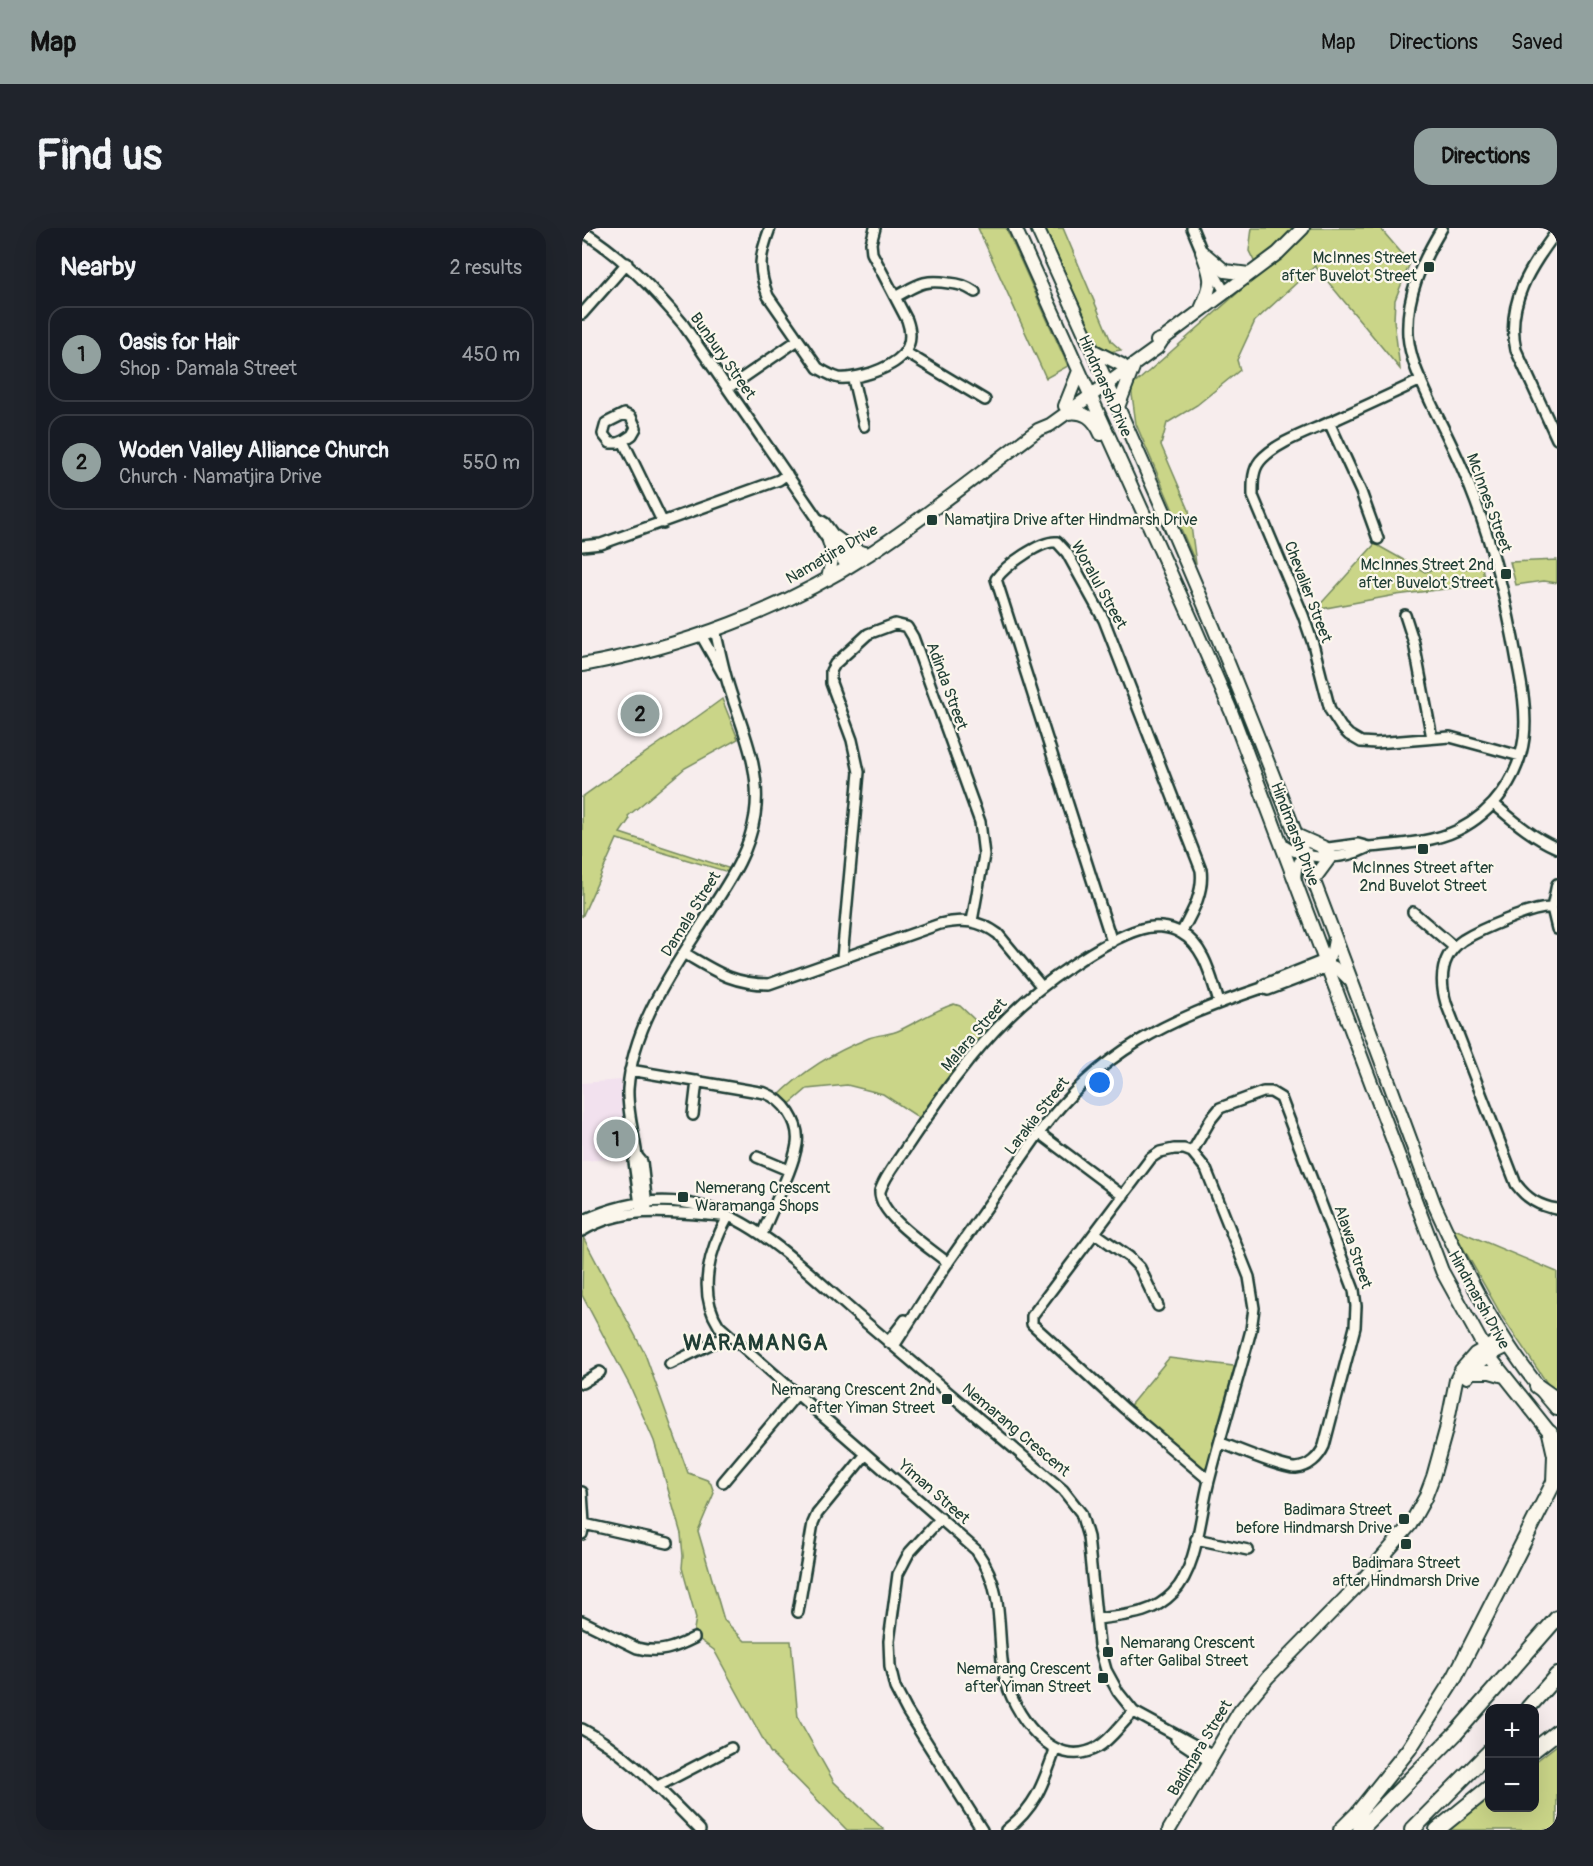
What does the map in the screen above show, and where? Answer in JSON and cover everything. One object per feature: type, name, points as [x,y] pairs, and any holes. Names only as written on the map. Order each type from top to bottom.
[{"type":"highway","points":[[1537,1386],[1557,1400]]},
{"type":"highway","points":[[1341,1830],[1357,1814],[1409,1749],[1455,1677],[1554,1482],[1553,1437]]},
{"type":"highway","points":[[1536,1519],[1557,1493]]},
{"type":"highway","points":[[1360,1830],[1456,1733],[1557,1618]]},
{"type":"highway","points":[[1532,1704],[1557,1675]]},
{"type":"highway","points":[[1539,1746],[1557,1732]]},
{"type":"highway","points":[[1412,1830],[1485,1756]]},
{"type":"highway","points":[[1437,1830],[1485,1791]]},
{"type":"main road","name":"Hindmarsh Drive","points":[[1015,228],[1221,689],[1282,844],[1442,1271],[1487,1352],[1553,1437]]},
{"type":"main road","name":"Hindmarsh Drive","points":[[1037,228],[1213,625],[1298,836],[1436,1206],[1460,1262],[1505,1342],[1537,1386],[1557,1408]]},
{"type":"main road","name":"Namatjira Drive","points":[[582,665],[669,646],[701,635],[828,579],[869,554],[962,488],[1038,430],[1046,420],[1066,410],[1128,365],[1153,342],[1163,339],[1249,274],[1303,228]]},
{"type":"main road","points":[[1202,252],[1225,271],[1249,274]]},
{"type":"main road","points":[[1201,310],[1210,289],[1212,277],[1202,252]]},
{"type":"main road","points":[[1092,350],[1128,365],[1118,407]]},
{"type":"main road","points":[[1079,371],[1066,410],[1086,414],[1096,423],[1114,465],[1125,471]]},
{"type":"main road","points":[[832,539],[853,550],[869,554]]},
{"type":"main road","points":[[828,579],[833,554],[832,539]]},
{"type":"main road","points":[[1298,836],[1328,852],[1314,879]]},
{"type":"main road","name":"Badimara Street","points":[[1455,1391],[1487,1352],[1505,1342]]},
{"type":"main road","name":"Badimara Street","points":[[1169,1830],[1239,1712],[1268,1677],[1360,1583],[1410,1525],[1425,1498],[1433,1477],[1456,1380],[1461,1370],[1475,1354],[1487,1352]]},
{"type":"main road","points":[[1470,1372],[1490,1372],[1504,1376]]},
{"type":"street","points":[[770,228],[760,260],[768,296],[818,368],[828,374],[852,379],[887,368],[905,352],[909,342],[910,331],[907,320],[872,254],[871,243],[875,228]]},
{"type":"street","points":[[1192,228],[1202,252],[1225,292]]},
{"type":"street","name":"McInnes Street","points":[[1282,844],[1290,850],[1305,855],[1359,852],[1369,847],[1438,837],[1463,827],[1494,804],[1510,781],[1520,756],[1524,738],[1523,699],[1513,633],[1501,584],[1471,489],[1420,380],[1413,362],[1408,335],[1412,288],[1429,249],[1442,228]]},
{"type":"street","points":[[1556,229],[1520,288],[1513,324],[1513,338],[1516,350],[1557,439]]},
{"type":"street","name":"Bunbury Street","points":[[582,231],[627,262],[683,324],[817,518],[819,526],[832,539],[850,565]]},
{"type":"street","points":[[582,314],[627,262]]},
{"type":"street","points":[[895,297],[918,284],[931,280],[965,285],[975,292]]},
{"type":"street","points":[[728,388],[798,340]]},
{"type":"street","points":[[905,352],[985,400]]},
{"type":"street","points":[[852,379],[864,426]]},
{"type":"street","name":"Chevalier Street","points":[[1420,380],[1277,447],[1264,457],[1255,471],[1253,496],[1258,512],[1284,565],[1303,615],[1330,710],[1349,735],[1361,742],[1376,743],[1450,737],[1520,756]]},
{"type":"street","points":[[1329,422],[1361,492],[1378,539]]},
{"type":"street","points":[[622,441],[663,523]]},
{"type":"street","points":[[582,546],[601,544],[663,523],[779,480],[787,474]]},
{"type":"street","name":"Woralul Street","points":[[1112,942],[996,579],[1008,566],[1048,542],[1057,542],[1067,553],[1104,620],[1201,870],[1202,887],[1181,933]]},
{"type":"street","points":[[1405,615],[1414,643],[1432,738]]},
{"type":"street","name":"Adinda Street","points":[[842,958],[859,772],[852,740],[830,677],[835,664],[868,634],[895,624],[907,627],[914,637],[980,822],[984,855],[972,921]]},
{"type":"street","name":"Damala Street","points":[[645,1212],[642,1162],[637,1156],[628,1091],[636,1045],[645,1019],[734,873],[747,846],[755,812],[752,756],[728,684],[715,629]]},
{"type":"street","name":"Damala Street","points":[[701,635],[728,684]]},
{"type":"street","points":[[1494,804],[1541,841],[1557,848]]},
{"type":"street","points":[[1296,882],[1299,861],[1305,855]]},
{"type":"street","points":[[1557,884],[1552,908],[1557,929]]},
{"type":"street","points":[[1552,908],[1539,909],[1470,935],[1454,947],[1446,957],[1442,970],[1443,992],[1512,1176],[1521,1191],[1533,1201],[1557,1209]]},
{"type":"street","points":[[1413,912],[1454,947]]},
{"type":"street","points":[[684,953],[722,975],[748,984],[769,984],[940,924],[962,920],[981,924],[998,934],[1042,987]]},
{"type":"street","name":"Malara Street","points":[[948,1263],[892,1217],[882,1204],[880,1191],[924,1121],[991,1035],[1042,987],[1112,942],[1141,929],[1163,927],[1181,933]]},
{"type":"street","points":[[1181,933],[1203,955],[1219,1002]]},
{"type":"street","points":[[1334,935],[1327,963],[1339,969],[1353,984]]},
{"type":"street","name":"Larakia Street","points":[[891,1344],[914,1308],[919,1306],[1039,1133],[1072,1092],[1090,1075],[1143,1038],[1168,1025],[1219,1002],[1262,988],[1265,984],[1277,983],[1320,962],[1327,963]]},
{"type":"street","points":[[630,1070],[765,1093],[776,1098],[793,1118],[797,1130],[797,1144],[762,1235]]},
{"type":"street","points":[[693,1114],[697,1081]]},
{"type":"street","name":"Alawa Street","points":[[1192,1152],[1211,1119],[1221,1108],[1263,1092],[1275,1093],[1281,1098],[1354,1290],[1356,1306],[1355,1327],[1320,1454],[1311,1463],[1296,1468],[1221,1443]]},
{"type":"street","points":[[1039,1133],[1123,1196]]},
{"type":"street","points":[[1097,1618],[1139,1614],[1167,1600],[1184,1579],[1251,1330],[1253,1299],[1249,1277],[1206,1169],[1192,1152],[1174,1149],[1160,1152],[1151,1158],[1032,1316],[1032,1324],[1125,1409],[1209,1480]]},
{"type":"street","points":[[757,1157],[788,1170]]},
{"type":"street","name":"Nemarang Crescent","points":[[582,1221],[607,1210],[643,1201],[676,1201],[707,1208],[762,1235],[1063,1490],[1081,1513],[1088,1537],[1099,1645],[1106,1670],[1118,1692],[1134,1712],[1173,1734],[1178,1742],[1211,1758]]},
{"type":"street","name":"Nemarang Crescent","points":[[582,1231],[611,1219],[645,1212],[682,1211],[728,1217]]},
{"type":"street","name":"Yiman Street","points":[[728,1217],[713,1256],[706,1287],[708,1305],[715,1320],[729,1335],[972,1545],[988,1569],[996,1596],[1006,1683],[1018,1708],[1030,1725],[1043,1741],[1056,1750]]},
{"type":"street","points":[[1095,1233],[1129,1257],[1140,1268],[1158,1306]]},
{"type":"street","points":[[670,1364],[729,1335]]},
{"type":"street","points":[[582,1383],[600,1372]]},
{"type":"street","points":[[723,1482],[797,1394]]},
{"type":"street","points":[[798,1612],[813,1522],[817,1514],[867,1454]]},
{"type":"street","points":[[582,1492],[583,1529],[668,1544]]},
{"type":"street","points":[[940,1518],[909,1553],[898,1574],[889,1641],[891,1674],[895,1688],[907,1711],[982,1830]]},
{"type":"street","points":[[1196,1539],[1248,1550]]},
{"type":"street","points":[[582,1621],[646,1651],[667,1650],[694,1638]]},
{"type":"street","points":[[1006,1830],[1026,1812],[1041,1790],[1056,1750],[1079,1753],[1098,1748],[1134,1712]]},
{"type":"street","points":[[582,1729],[608,1745],[657,1787],[700,1830]]},
{"type":"street","points":[[657,1787],[731,1748]]},
{"type":"shaded area","points":[[621,1080],[627,1158],[582,1161],[582,1083]]},
{"type":"green space","points":[[978,228],[1006,228],[1068,366],[1046,378]]},
{"type":"green space","points":[[1045,228],[1063,228],[1111,341],[1121,350],[1109,352],[1097,344]]},
{"type":"green space","points":[[1252,228],[1380,228],[1410,263],[1395,300],[1394,320],[1400,369],[1315,266],[1255,321],[1237,360],[1240,370],[1197,405],[1167,423],[1161,445],[1189,510],[1196,564],[1136,424],[1131,387],[1260,273],[1249,251]]},
{"type":"green space","points":[[1375,544],[1425,572],[1453,563],[1463,569],[1482,566],[1485,584],[1396,595],[1315,610]]},
{"type":"green space","points":[[1557,560],[1557,583],[1544,581],[1516,585],[1510,562]]},
{"type":"green space","points":[[722,699],[738,739],[685,768],[628,816],[629,820],[620,833],[731,869],[728,872],[617,839],[582,917],[582,797]]},
{"type":"green space","points":[[954,1004],[960,1006],[991,1035],[924,1121],[883,1094],[847,1085],[807,1089],[785,1108],[776,1098],[819,1063],[843,1050],[869,1038],[896,1032]]},
{"type":"green space","points":[[1452,1228],[1557,1272],[1557,1398],[1503,1318]]},
{"type":"green space","points":[[583,1237],[645,1354],[688,1473],[707,1480],[711,1484],[714,1493],[698,1531],[724,1620],[745,1641],[791,1641],[798,1718],[834,1782],[884,1830],[847,1830],[770,1752],[714,1650],[693,1635],[696,1618],[682,1568],[681,1534],[654,1441],[630,1386],[582,1295]]},
{"type":"green space","points":[[1169,1358],[1241,1367],[1210,1462],[1204,1469],[1197,1468],[1127,1409]]},
{"type":"green space","points":[[1557,1745],[1557,1830],[1444,1830],[1485,1799],[1485,1812],[1539,1812],[1539,1759]]},
{"type":"place","name":"McInnes Street after Buvelot Street","points":[[1429,267]]},
{"type":"place","name":"Namatjira Drive after Hindmarsh Drive","points":[[932,520]]},
{"type":"place","name":"McInnes Street 2nd after Buvelot Street","points":[[1506,574]]},
{"type":"place","name":"Woden Valley Alliance Church","points":[[640,714]]},
{"type":"place","name":"McInnes Street after 2nd Buvelot Street","points":[[1423,849]]},
{"type":"place","name":"Oasis for Hair","points":[[616,1139]]},
{"type":"place","name":"Nemerang Crescent Waramanga Shops","points":[[683,1197]]},
{"type":"place","name":"Nemarang Crescent 2nd after Yiman Street","points":[[947,1399]]},
{"type":"place","name":"Badimara Street before Hindmarsh Drive","points":[[1404,1519]]},
{"type":"place","name":"Badimara Street after Hindmarsh Drive","points":[[1406,1544]]},
{"type":"place","name":"Nemarang Crescent after Galibal Street","points":[[1108,1652]]},
{"type":"place","name":"Nemarang Crescent after Yiman Street","points":[[1103,1678]]},
{"type":"district","name":"WARAMANGA","points":[[756,1343]]}]
